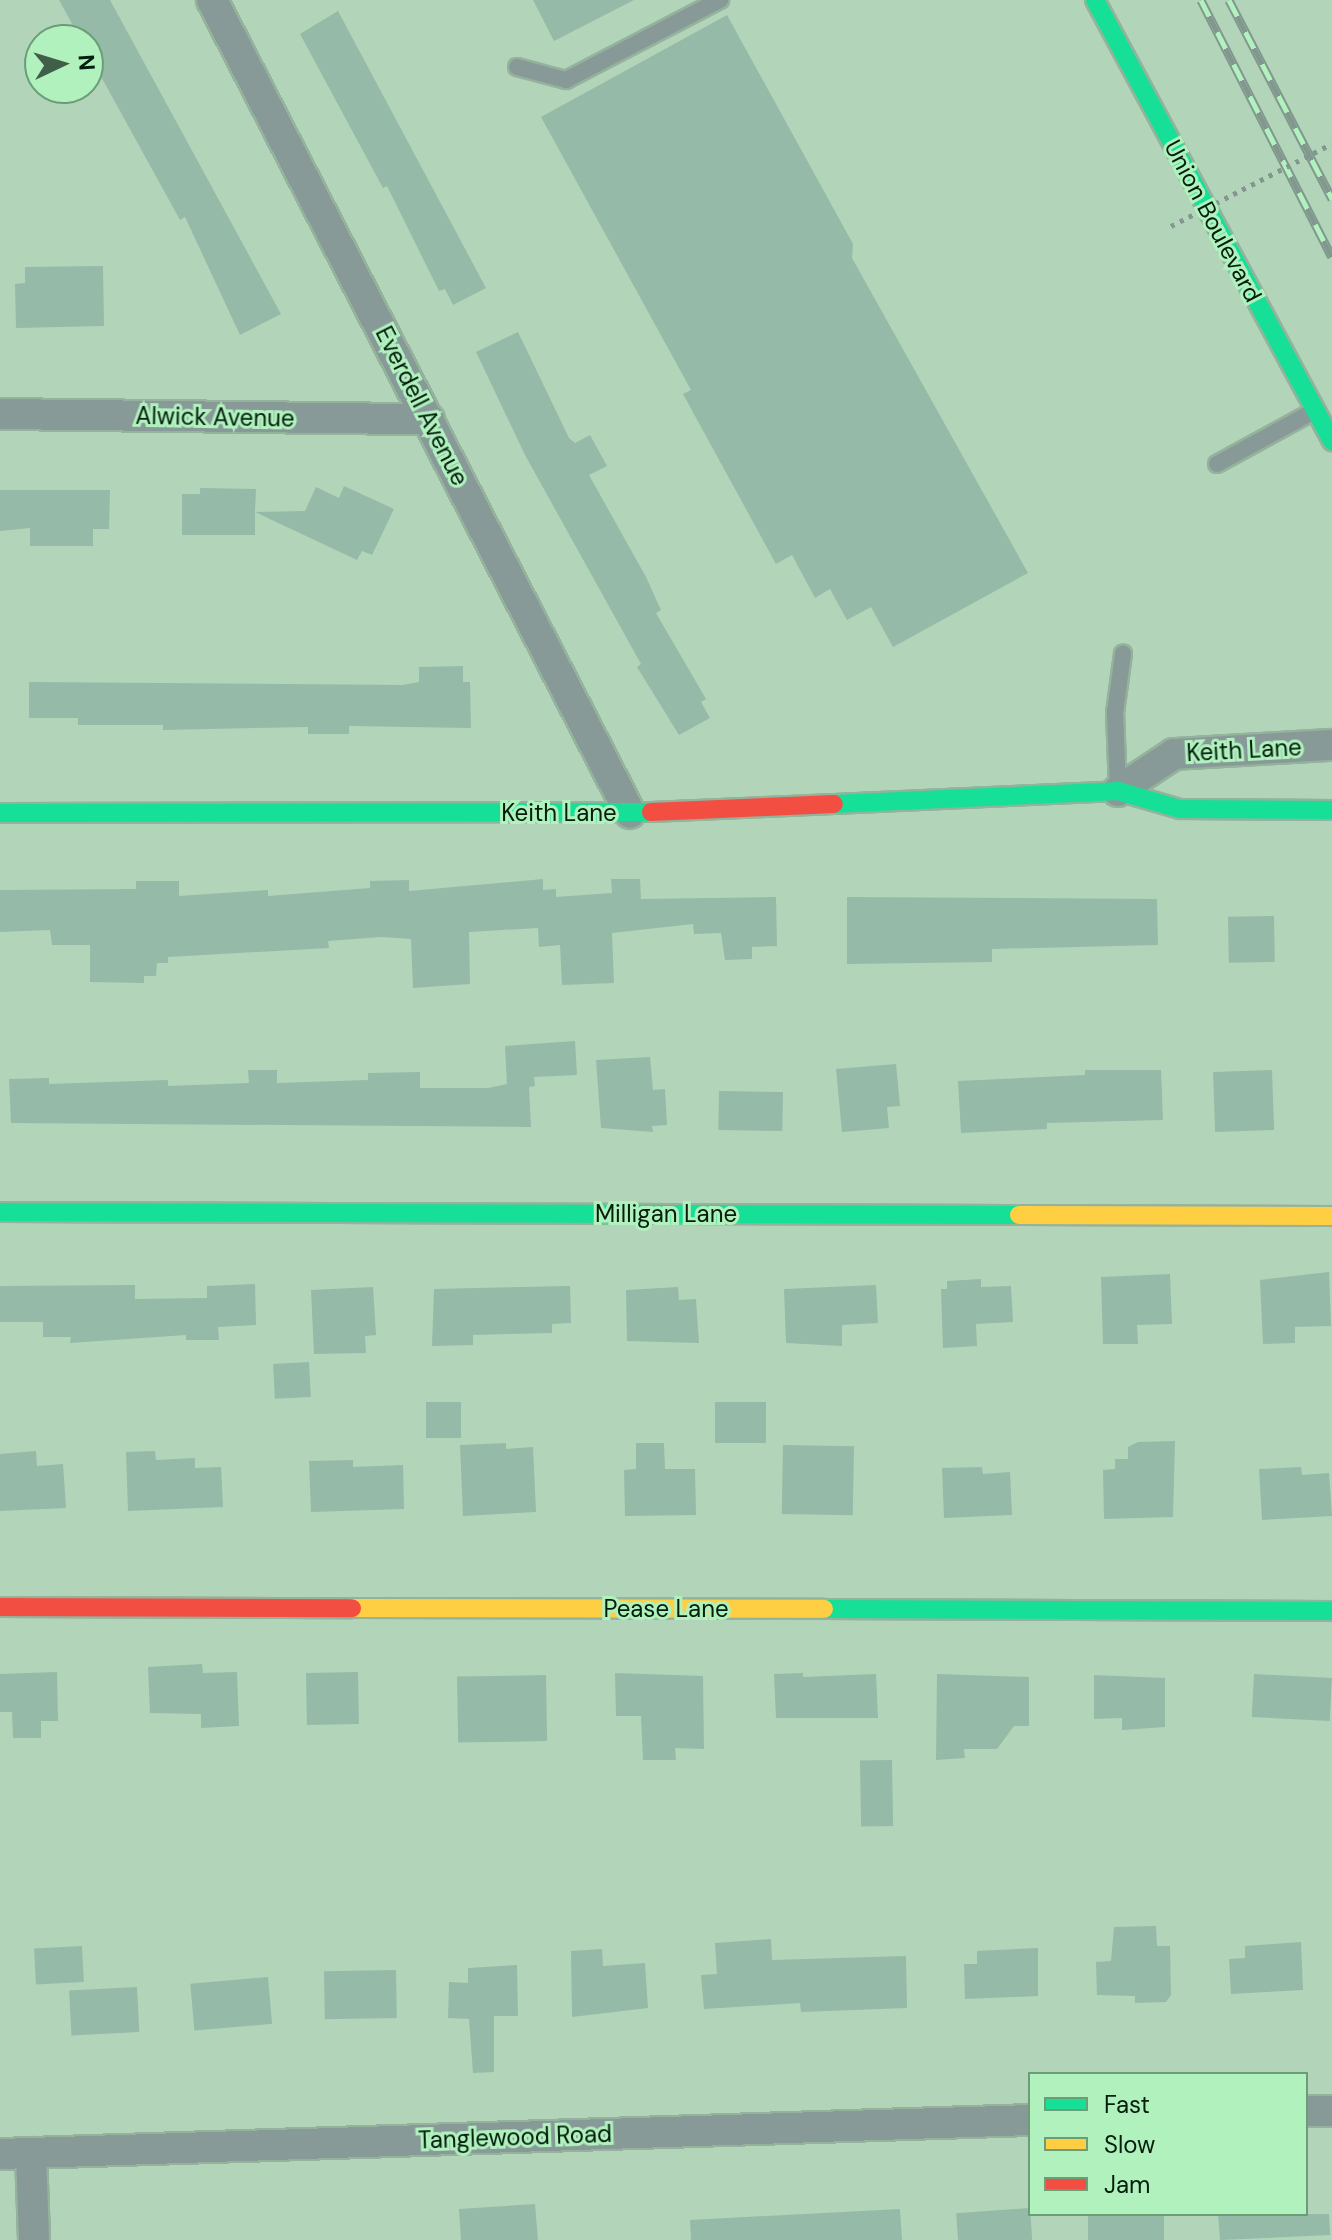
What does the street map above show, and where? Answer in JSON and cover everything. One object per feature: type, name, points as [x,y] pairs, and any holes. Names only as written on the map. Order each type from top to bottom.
[{"type":"street","name":"Everdell Avenue","points":[[212,0],[630,813]]},
{"type":"street","name":"Union Boulevard","points":[[1095,0],[1332,441]]},
{"type":"street","name":"Alwick Avenue","points":[[0,414],[429,419]]},
{"type":"street","name":"Keith Lane","points":[[1118,791],[1174,754],[1332,745]]},
{"type":"street","name":"Keith Lane","points":[[0,813],[630,813],[1118,791],[1180,809],[1332,810]]},
{"type":"street","name":"Milligan Lane","points":[[0,1212],[1332,1216]]},
{"type":"street","name":"Pease Lane","points":[[0,1607],[1332,1611]]},
{"type":"street","points":[[1308,2111],[1332,2111]]},
{"type":"street","name":"Tanglewood Road","points":[[0,2154],[1028,2120]]},
{"type":"street","points":[[31,2153],[34,2240]]},
{"type":"lane","points":[[517,67],[566,80],[720,0]]},
{"type":"lane","points":[[1217,464],[1315,411]]},
{"type":"lane","points":[[1118,791],[1115,713],[1123,654]]},
{"type":"path","points":[[1171,226],[1331,144]]},
{"type":"building","points":[[59,0],[110,0],[281,314],[240,335],[185,217],[180,220],[104,82],[104,24],[72,24]]},
{"type":"building","points":[[533,0],[634,0],[554,41]]},
{"type":"building","points":[[338,11],[486,288],[453,305],[445,289],[439,291],[387,186],[383,188],[300,34]]},
{"type":"building","points":[[727,15],[853,244],[852,258],[1028,573],[893,647],[871,607],[847,620],[830,589],[815,598],[792,555],[776,564],[683,394],[691,390],[541,117]]},
{"type":"building","points":[[103,266],[104,326],[16,328],[15,284],[25,283],[25,267]]},
{"type":"building","points":[[518,332],[569,438],[575,443],[590,435],[607,466],[589,475],[646,577],[661,610],[656,613],[706,699],[701,702],[710,718],[679,735],[637,667],[641,664],[525,455],[476,352]]},
{"type":"building","points":[[344,486],[394,509],[372,555],[362,551],[357,560],[255,512],[305,511],[316,487],[339,498]]},
{"type":"building","points":[[200,488],[256,489],[255,535],[182,535],[182,494],[200,494]]},
{"type":"building","points":[[0,490],[110,490],[109,529],[93,529],[93,546],[30,546],[30,528],[0,531]]},
{"type":"building","points":[[463,666],[463,682],[470,682],[471,728],[349,726],[349,734],[308,734],[308,727],[163,730],[163,725],[78,725],[78,718],[29,718],[29,682],[403,685],[419,682],[419,667]]},
{"type":"building","points":[[543,879],[543,890],[556,889],[556,897],[612,893],[611,879],[640,879],[641,899],[776,897],[777,946],[752,947],[752,959],[725,960],[721,933],[694,934],[693,924],[612,933],[614,983],[562,985],[560,945],[539,947],[538,928],[469,932],[470,984],[413,988],[411,939],[381,937],[328,941],[329,948],[168,957],[168,963],[157,963],[156,976],[144,976],[144,983],[90,982],[90,945],[52,945],[50,930],[0,932],[0,890],[136,889],[136,881],[179,881],[179,896],[268,890],[268,896],[370,888],[370,881],[409,880],[409,891]]},
{"type":"building","points":[[847,897],[1157,899],[1158,945],[992,949],[992,962],[847,964]]},
{"type":"building","points":[[1274,916],[1275,962],[1229,963],[1228,917]]},
{"type":"building","points":[[575,1041],[577,1075],[534,1077],[535,1086],[529,1087],[531,1127],[11,1123],[9,1079],[49,1078],[49,1084],[168,1080],[168,1086],[249,1083],[248,1070],[277,1070],[277,1083],[368,1080],[368,1073],[420,1072],[420,1088],[488,1088],[507,1084],[505,1046]]},
{"type":"building","points":[[650,1057],[653,1090],[665,1089],[667,1125],[652,1126],[653,1132],[601,1128],[596,1060]]},
{"type":"building","points":[[896,1064],[900,1106],[887,1107],[889,1128],[842,1132],[836,1069]]},
{"type":"building","points":[[1085,1070],[1161,1070],[1163,1120],[1047,1123],[1047,1129],[961,1133],[958,1081],[1085,1075]]},
{"type":"building","points":[[1272,1070],[1274,1130],[1215,1132],[1213,1072]]},
{"type":"building","points":[[719,1091],[783,1092],[782,1131],[718,1130]]},
{"type":"building","points":[[1329,1272],[1331,1326],[1295,1327],[1295,1343],[1263,1344],[1260,1280]]},
{"type":"building","points":[[1170,1274],[1172,1324],[1137,1325],[1138,1344],[1103,1344],[1101,1277]]},
{"type":"building","points":[[981,1279],[981,1287],[1011,1286],[1013,1322],[976,1324],[977,1346],[943,1348],[941,1289],[947,1289],[947,1281]]},
{"type":"building","points":[[255,1284],[256,1325],[218,1327],[219,1340],[186,1340],[186,1335],[70,1343],[71,1337],[43,1337],[43,1322],[0,1322],[0,1286],[135,1285],[135,1299],[207,1298],[207,1286]]},
{"type":"building","points":[[876,1285],[878,1323],[842,1325],[842,1346],[786,1343],[784,1289]]},
{"type":"building","points":[[570,1286],[571,1323],[552,1324],[552,1333],[473,1335],[473,1345],[432,1346],[434,1289]]},
{"type":"building","points":[[373,1287],[376,1335],[365,1336],[366,1353],[314,1354],[311,1290]]},
{"type":"building","points":[[678,1287],[679,1300],[696,1299],[699,1343],[627,1341],[626,1290]]},
{"type":"building","points":[[309,1362],[311,1397],[275,1399],[273,1364]]},
{"type":"building","points":[[426,1402],[461,1402],[461,1438],[426,1438]]},
{"type":"building","points":[[715,1402],[766,1402],[766,1443],[715,1443]]},
{"type":"building","points":[[1175,1441],[1173,1517],[1104,1519],[1103,1470],[1115,1469],[1115,1459],[1128,1459],[1128,1447],[1138,1442]]},
{"type":"building","points":[[506,1443],[506,1449],[533,1447],[536,1512],[463,1516],[460,1445]]},
{"type":"building","points":[[636,1443],[664,1443],[665,1469],[695,1469],[696,1515],[625,1516],[624,1470],[636,1469]]},
{"type":"building","points":[[783,1445],[854,1446],[853,1515],[782,1514]]},
{"type":"building","points":[[36,1451],[37,1466],[63,1464],[66,1508],[0,1511],[0,1454]]},
{"type":"building","points":[[155,1451],[156,1460],[195,1458],[195,1468],[221,1467],[223,1507],[128,1511],[126,1452]]},
{"type":"building","points":[[353,1460],[353,1467],[403,1465],[404,1509],[311,1512],[309,1461]]},
{"type":"building","points":[[982,1467],[983,1474],[1010,1472],[1012,1515],[944,1518],[942,1468]]},
{"type":"building","points":[[1301,1467],[1302,1475],[1329,1473],[1332,1516],[1262,1520],[1259,1469]]},
{"type":"building","points":[[202,1664],[203,1673],[237,1672],[239,1726],[201,1728],[201,1714],[150,1713],[148,1667]]},
{"type":"building","points":[[57,1672],[58,1721],[41,1721],[41,1738],[13,1738],[12,1712],[0,1712],[0,1674]]},
{"type":"building","points":[[358,1672],[359,1724],[307,1725],[306,1673]]},
{"type":"building","points":[[615,1673],[703,1676],[704,1749],[675,1748],[676,1760],[643,1760],[641,1716],[616,1716]]},
{"type":"building","points":[[803,1673],[803,1677],[876,1674],[878,1718],[776,1718],[774,1674]]},
{"type":"building","points":[[937,1674],[1029,1677],[1029,1726],[1014,1726],[997,1749],[964,1749],[965,1758],[936,1760]]},
{"type":"building","points":[[1254,1674],[1332,1678],[1330,1721],[1252,1717]]},
{"type":"building","points":[[546,1675],[547,1741],[458,1743],[457,1677]]},
{"type":"building","points":[[1094,1675],[1165,1678],[1165,1727],[1122,1730],[1122,1718],[1094,1719]]},
{"type":"building","points":[[892,1760],[893,1826],[861,1827],[860,1761]]},
{"type":"building","points":[[1156,1926],[1157,1946],[1170,1946],[1171,1995],[1166,2002],[1135,2003],[1135,1996],[1097,1995],[1096,1962],[1111,1961],[1114,1927]]},
{"type":"building","points":[[771,1939],[772,1960],[906,1956],[907,2008],[801,2012],[800,2003],[704,2009],[701,1975],[717,1974],[715,1943]]},
{"type":"building","points":[[1301,1942],[1303,1990],[1231,1994],[1229,1959],[1245,1958],[1245,1946]]},
{"type":"building","points":[[82,1946],[84,1982],[36,1984],[34,1949]]},
{"type":"building","points":[[1038,1948],[1038,1996],[965,1999],[964,1964],[977,1964],[977,1951]]},
{"type":"building","points":[[602,1949],[603,1966],[645,1963],[648,2008],[572,2017],[571,1951]]},
{"type":"building","points":[[517,1965],[518,2016],[494,2016],[494,2072],[473,2073],[469,2019],[448,2018],[449,1982],[468,1983],[468,1968]]},
{"type":"building","points":[[396,1970],[397,2018],[325,2019],[324,1971]]},
{"type":"building","points":[[268,1977],[272,2024],[194,2031],[190,1984]]},
{"type":"building","points":[[137,1987],[139,2032],[71,2035],[69,1991]]},
{"type":"building","points":[[535,2204],[538,2240],[461,2240],[459,2209]]},
{"type":"building","points":[[1028,2208],[1028,2216],[1031,2216],[1032,2240],[958,2240],[956,2213]]},
{"type":"building","points":[[900,2209],[902,2240],[691,2240],[690,2220]]},
{"type":"building","points":[[1329,2214],[1330,2235],[1220,2240],[1218,2216]]},
{"type":"building","points":[[1088,2216],[1164,2216],[1164,2240],[1088,2240]]},
{"type":"railway","points":[[1201,0],[1332,257]]},
{"type":"railway","points":[[1229,0],[1332,199]]},
{"type":"traffic: fast","points":[[1095,0],[1332,441]]},
{"type":"traffic: fast","points":[[834,804],[1118,791],[1180,809],[1332,810]]},
{"type":"traffic: fast","points":[[0,813],[651,812]]},
{"type":"traffic: fast","points":[[0,1212],[1019,1215]]},
{"type":"traffic: fast","points":[[824,1609],[1332,1611]]},
{"type":"traffic: slow","points":[[1019,1215],[1332,1216]]},
{"type":"traffic: slow","points":[[352,1608],[824,1609]]},
{"type":"traffic: jam","points":[[651,812],[834,804]]},
{"type":"traffic: jam","points":[[0,1607],[352,1608]]}]
